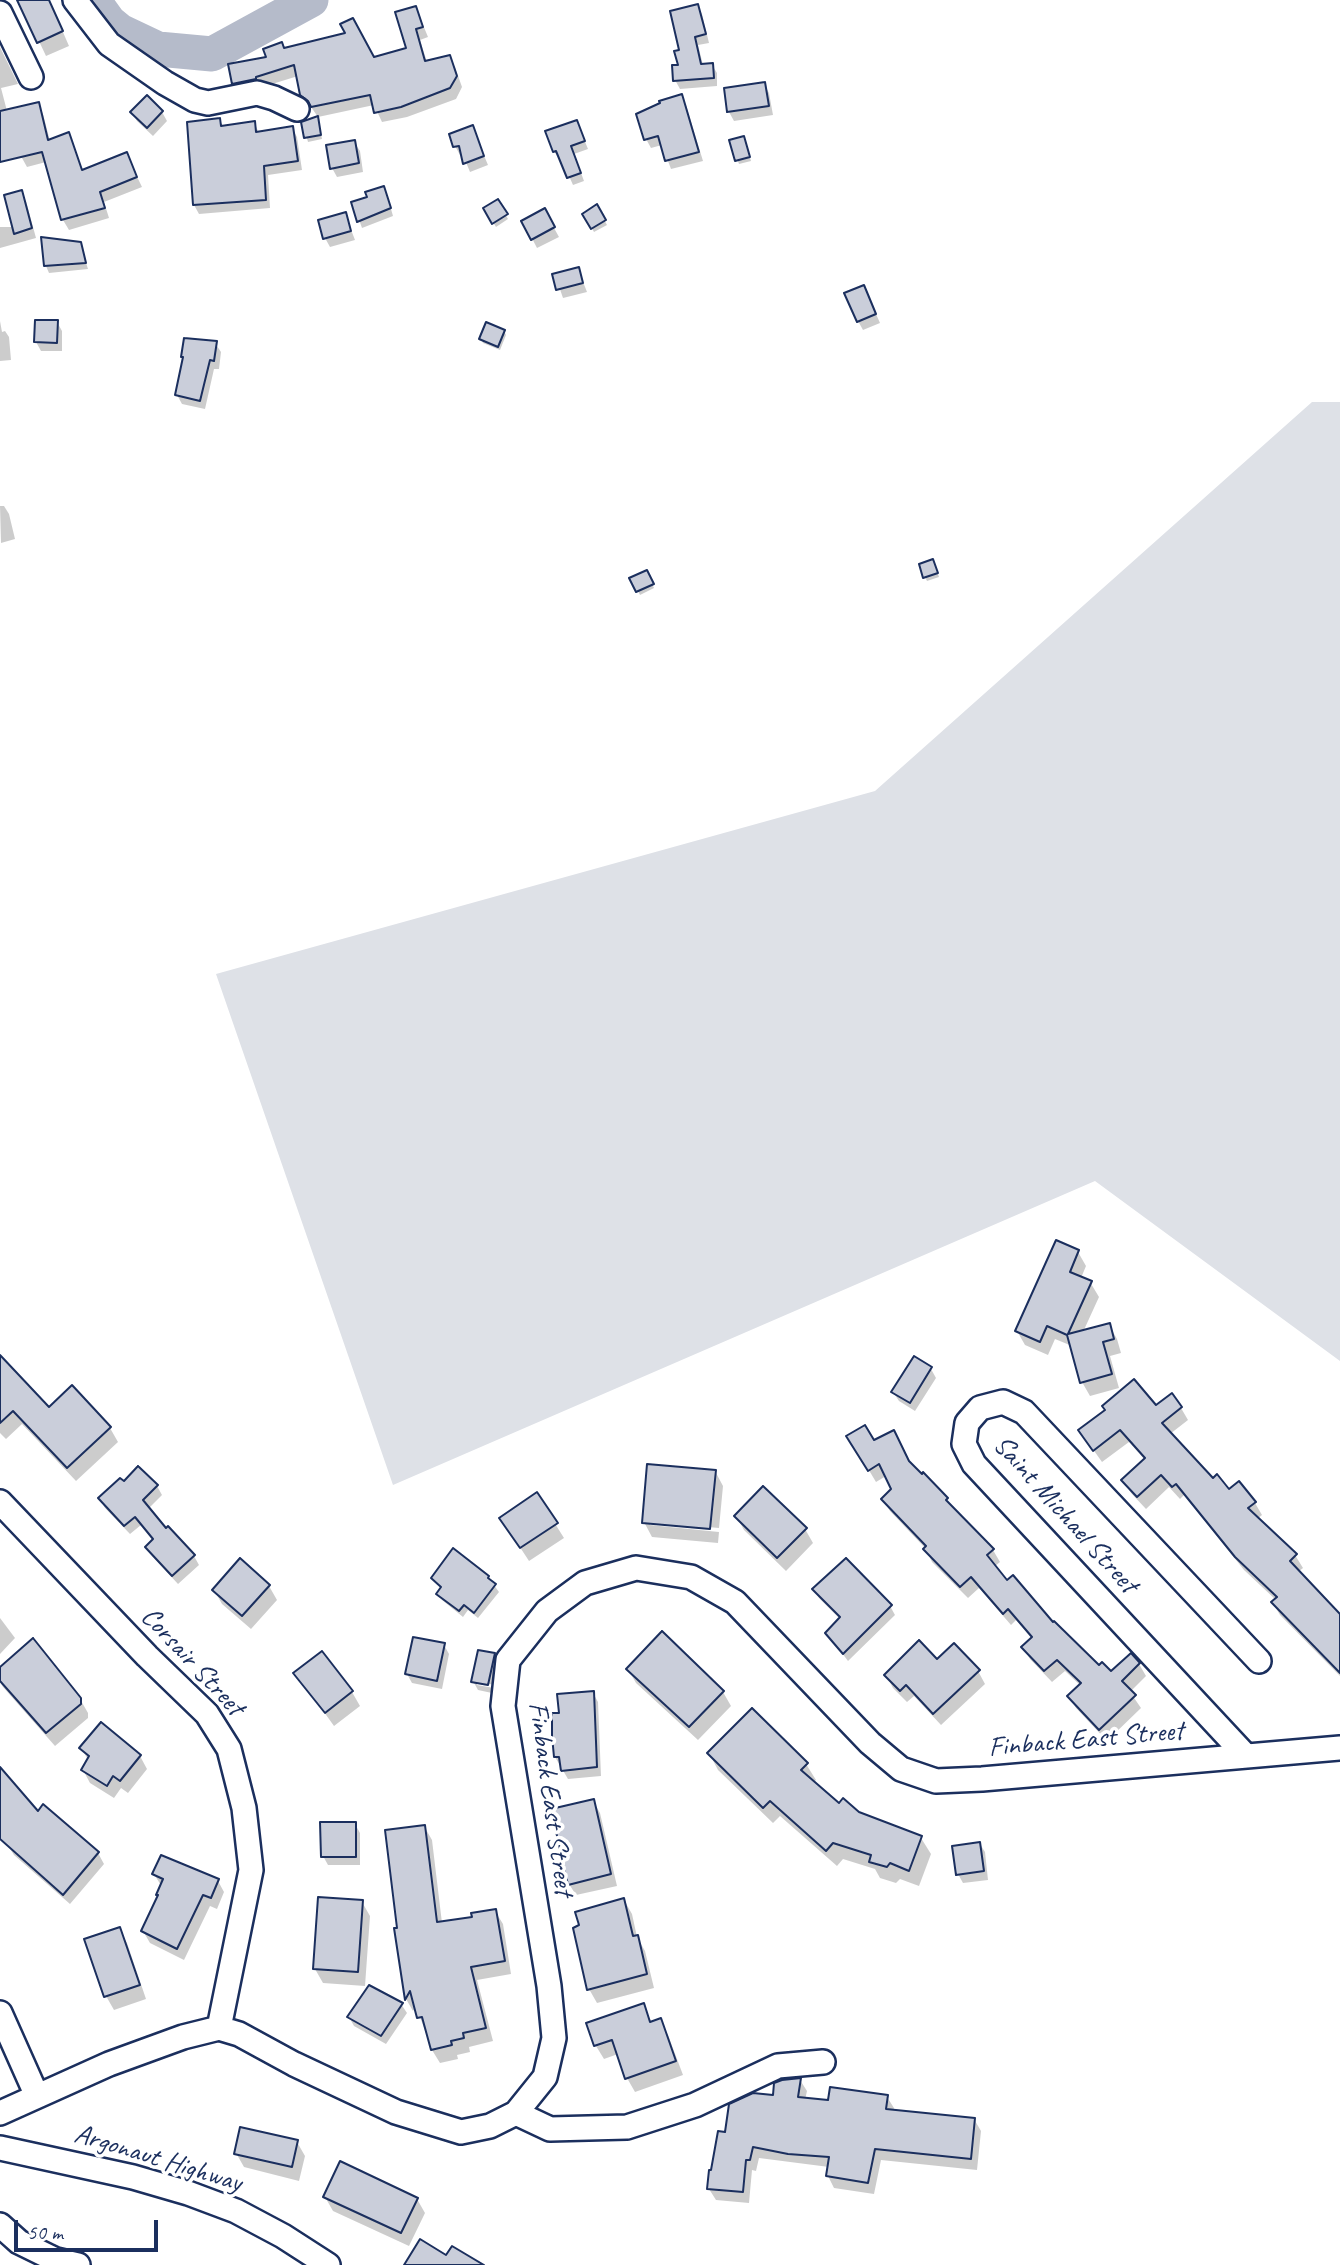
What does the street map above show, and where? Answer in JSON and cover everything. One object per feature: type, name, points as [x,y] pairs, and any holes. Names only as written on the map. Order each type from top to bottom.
[{"type":"street","points":[[75,0],[108,44],[164,83],[195,100],[208,103],[257,93],[297,108]]},
{"type":"street","points":[[0,13],[31,77]]},
{"type":"street","name":"Saint Michael Street","points":[[1246,1756],[974,1464],[964,1444],[967,1423],[980,1408],[1003,1402],[1024,1412],[1259,1661]]},
{"type":"street","name":"Corsair Street","points":[[0,1502],[147,1656],[207,1714],[229,1749],[244,1808],[251,1870],[219,2028]]},
{"type":"street","name":"Finback East Street","points":[[219,2028],[239,2034],[294,2064],[396,2112],[461,2132],[490,2126],[516,2113],[545,2077],[554,2038],[549,1986],[503,1706],[508,1660],[547,1611],[585,1583],[636,1569],[691,1577],[735,1602],[870,1743],[901,1769],[936,1781],[1340,1748]]},
{"type":"street","points":[[0,2013],[37,2096]]},
{"type":"street","points":[[0,2113],[109,2063],[219,2028]]},
{"type":"street","points":[[516,2113],[550,2129],[627,2127],[695,2105],[778,2066],[823,2062]]},
{"type":"street","name":"Argonaut Highway","points":[[0,2148],[133,2177],[188,2193],[236,2211],[283,2236],[328,2265]]},
{"type":"street","points":[[0,2225],[19,2242],[56,2260],[78,2265]]},
{"type":"shaded area","points":[[1312,402],[1340,402],[1340,1361],[1095,1181],[393,1485],[216,974],[875,791]]},
{"type":"building","points":[[17,0],[49,0],[63,31],[37,43]]},
{"type":"building","points":[[698,4],[706,34],[695,37],[701,64],[713,63],[714,78],[673,81],[672,65],[678,65],[674,51],[679,50],[670,11]]},
{"type":"building","points":[[416,6],[423,27],[416,29],[425,61],[450,55],[457,76],[450,88],[401,107],[374,113],[370,95],[311,107],[300,95],[294,65],[256,79],[232,84],[228,64],[266,57],[263,49],[282,42],[284,48],[345,33],[340,24],[353,18],[374,57],[406,48],[395,12]]},
{"type":"building","points":[[765,82],[769,106],[727,112],[724,88]]},
{"type":"building","points":[[682,94],[699,152],[665,161],[658,136],[644,140],[636,114],[660,103],[659,101]]},
{"type":"building","points":[[147,95],[163,111],[147,128],[130,112]]},
{"type":"building","points":[[39,102],[48,140],[69,132],[82,170],[127,152],[137,177],[100,192],[105,208],[61,220],[42,152],[0,162],[0,111]]},
{"type":"building","points":[[318,116],[321,135],[304,138],[301,122]]},
{"type":"building","points":[[220,118],[221,126],[255,121],[256,132],[293,126],[298,161],[264,166],[266,200],[193,205],[187,122]]},
{"type":"building","points":[[577,120],[585,141],[571,146],[581,173],[567,178],[545,131]]},
{"type":"building","points":[[473,125],[484,156],[463,164],[459,146],[453,147],[449,134]]},
{"type":"building","points":[[744,136],[750,157],[735,161],[729,140]]},
{"type":"building","points":[[355,140],[359,163],[330,169],[326,145]]},
{"type":"building","points":[[384,186],[391,208],[357,222],[351,202],[367,197],[365,192]]},
{"type":"building","points":[[22,190],[32,228],[14,234],[4,195]]},
{"type":"building","points":[[498,199],[508,214],[492,224],[483,208]]},
{"type":"building","points":[[597,204],[606,220],[591,229],[582,214]]},
{"type":"building","points":[[545,208],[555,227],[531,240],[521,221]]},
{"type":"building","points":[[346,212],[351,231],[323,239],[318,220]]},
{"type":"building","points":[[41,237],[81,242],[86,263],[44,266]]},
{"type":"building","points":[[579,267],[583,283],[556,290],[552,274]]},
{"type":"building","points":[[864,285],[876,314],[857,322],[844,293]]},
{"type":"building","points":[[35,320],[58,320],[57,343],[34,342]]},
{"type":"building","points":[[486,322],[505,330],[498,347],[479,339]]},
{"type":"building","points":[[184,338],[217,341],[214,361],[210,360],[200,401],[175,395]]},
{"type":"building","points":[[933,559],[938,573],[923,578],[919,564]]},
{"type":"building","points":[[647,570],[654,584],[636,592],[629,578]]},
{"type":"building","points":[[1056,1240],[1079,1250],[1070,1272],[1092,1281],[1068,1334],[1110,1323],[1114,1339],[1103,1342],[1112,1374],[1080,1383],[1067,1335],[1047,1326],[1040,1342],[1015,1331]]},
{"type":"building","points":[[0,1355],[49,1407],[72,1385],[111,1427],[67,1468],[13,1411],[0,1423]]},
{"type":"building","points":[[914,1356],[932,1367],[910,1403],[891,1392]]},
{"type":"building","points":[[1134,1379],[1156,1405],[1172,1393],[1182,1407],[1162,1423],[1213,1478],[1217,1474],[1229,1489],[1239,1481],[1256,1502],[1248,1508],[1297,1554],[1290,1561],[1340,1614],[1340,1673],[1271,1602],[1277,1597],[1235,1557],[1176,1484],[1172,1487],[1161,1475],[1137,1497],[1121,1480],[1145,1458],[1120,1430],[1093,1451],[1078,1430],[1105,1410],[1102,1406]]},
{"type":"building","points":[[865,1425],[874,1440],[894,1430],[909,1461],[922,1474],[923,1472],[994,1549],[987,1555],[1007,1580],[1013,1575],[1053,1622],[1099,1665],[1102,1662],[1111,1671],[1131,1653],[1140,1663],[1122,1681],[1136,1695],[1099,1730],[1067,1696],[1081,1683],[1057,1660],[1044,1671],[1021,1647],[1032,1637],[1008,1609],[1003,1614],[971,1577],[960,1587],[923,1549],[926,1546],[881,1499],[891,1489],[879,1464],[868,1471],[846,1436]]},
{"type":"building","points":[[647,1464],[716,1470],[710,1529],[642,1523]]},
{"type":"building","points":[[138,1466],[158,1485],[143,1500],[166,1528],[168,1526],[195,1555],[172,1576],[145,1547],[153,1539],[135,1517],[124,1526],[98,1498],[120,1478],[124,1481]]},
{"type":"building","points":[[763,1486],[807,1528],[777,1558],[734,1516]]},
{"type":"building","points":[[537,1492],[558,1523],[520,1548],[499,1518]]},
{"type":"building","points":[[453,1548],[496,1584],[474,1613],[464,1605],[459,1611],[436,1594],[441,1587],[431,1578]]},
{"type":"building","points":[[240,1558],[270,1585],[242,1616],[212,1590]]},
{"type":"building","points":[[846,1558],[892,1605],[843,1654],[825,1633],[840,1617],[812,1589]]},
{"type":"building","points":[[662,1631],[724,1691],[689,1727],[626,1669]]},
{"type":"building","points":[[413,1637],[445,1643],[437,1681],[405,1674]]},
{"type":"building","points":[[33,1638],[81,1698],[81,1704],[46,1733],[0,1681],[0,1667]]},
{"type":"building","points":[[919,1640],[937,1659],[954,1643],[980,1670],[933,1714],[906,1685],[900,1691],[884,1675]]},
{"type":"building","points":[[478,1650],[495,1653],[488,1685],[471,1682]]},
{"type":"building","points":[[322,1651],[353,1691],[325,1713],[293,1673]]},
{"type":"building","points":[[594,1691],[597,1767],[561,1771],[559,1757],[554,1757],[552,1736],[552,1713],[559,1713],[557,1694]]},
{"type":"building","points":[[752,1708],[808,1763],[801,1770],[839,1803],[843,1798],[859,1812],[922,1836],[909,1871],[890,1863],[887,1867],[869,1862],[871,1855],[833,1843],[826,1851],[770,1801],[763,1808],[707,1753]]},
{"type":"building","points":[[101,1722],[141,1755],[120,1781],[113,1776],[107,1786],[81,1770],[89,1756],[79,1748]]},
{"type":"building","points":[[0,1767],[38,1811],[43,1804],[99,1852],[63,1895],[0,1839]]},
{"type":"building","points":[[594,1799],[611,1874],[568,1885],[551,1809]]},
{"type":"building","points":[[320,1822],[356,1822],[356,1857],[321,1857]]},
{"type":"building","points":[[425,1825],[437,1922],[472,1917],[471,1913],[496,1909],[505,1961],[471,1967],[486,2028],[463,2033],[464,2038],[451,2041],[452,2045],[431,2050],[422,2017],[417,2018],[410,1991],[405,2000],[394,1928],[397,1928],[385,1830]]},
{"type":"building","points":[[980,1842],[984,1871],[956,1875],[952,1846]]},
{"type":"building","points":[[161,1855],[219,1879],[211,1898],[203,1895],[177,1949],[141,1931],[163,1879],[152,1874]]},
{"type":"building","points":[[318,1897],[363,1900],[358,1972],[313,1969]]},
{"type":"building","points":[[624,1898],[633,1936],[638,1935],[647,1974],[587,1990],[573,1928],[579,1925],[575,1912]]},
{"type":"building","points":[[120,1927],[140,1985],[104,1997],[84,1939]]},
{"type":"building","points":[[369,1985],[403,2003],[381,2036],[347,2017]]},
{"type":"building","points":[[644,2003],[650,2022],[661,2018],[676,2061],[625,2079],[612,2040],[594,2046],[586,2023]]},
{"type":"building","points":[[801,2078],[798,2097],[828,2100],[830,2087],[888,2095],[886,2109],[975,2118],[971,2159],[875,2149],[868,2183],[826,2176],[829,2157],[788,2154],[753,2147],[750,2160],[746,2160],[743,2192],[707,2189],[718,2131],[725,2132],[729,2104],[753,2093],[773,2095],[774,2083]]},
{"type":"building","points":[[240,2127],[298,2140],[292,2167],[234,2154]]},
{"type":"building","points":[[340,2161],[418,2198],[401,2233],[323,2197]]},
{"type":"building","points":[[420,2239],[446,2255],[452,2246],[484,2265],[404,2265]]},
{"type":"waterway","points":[[93,0],[109,22],[120,31],[158,49],[212,54],[311,0]]}]
